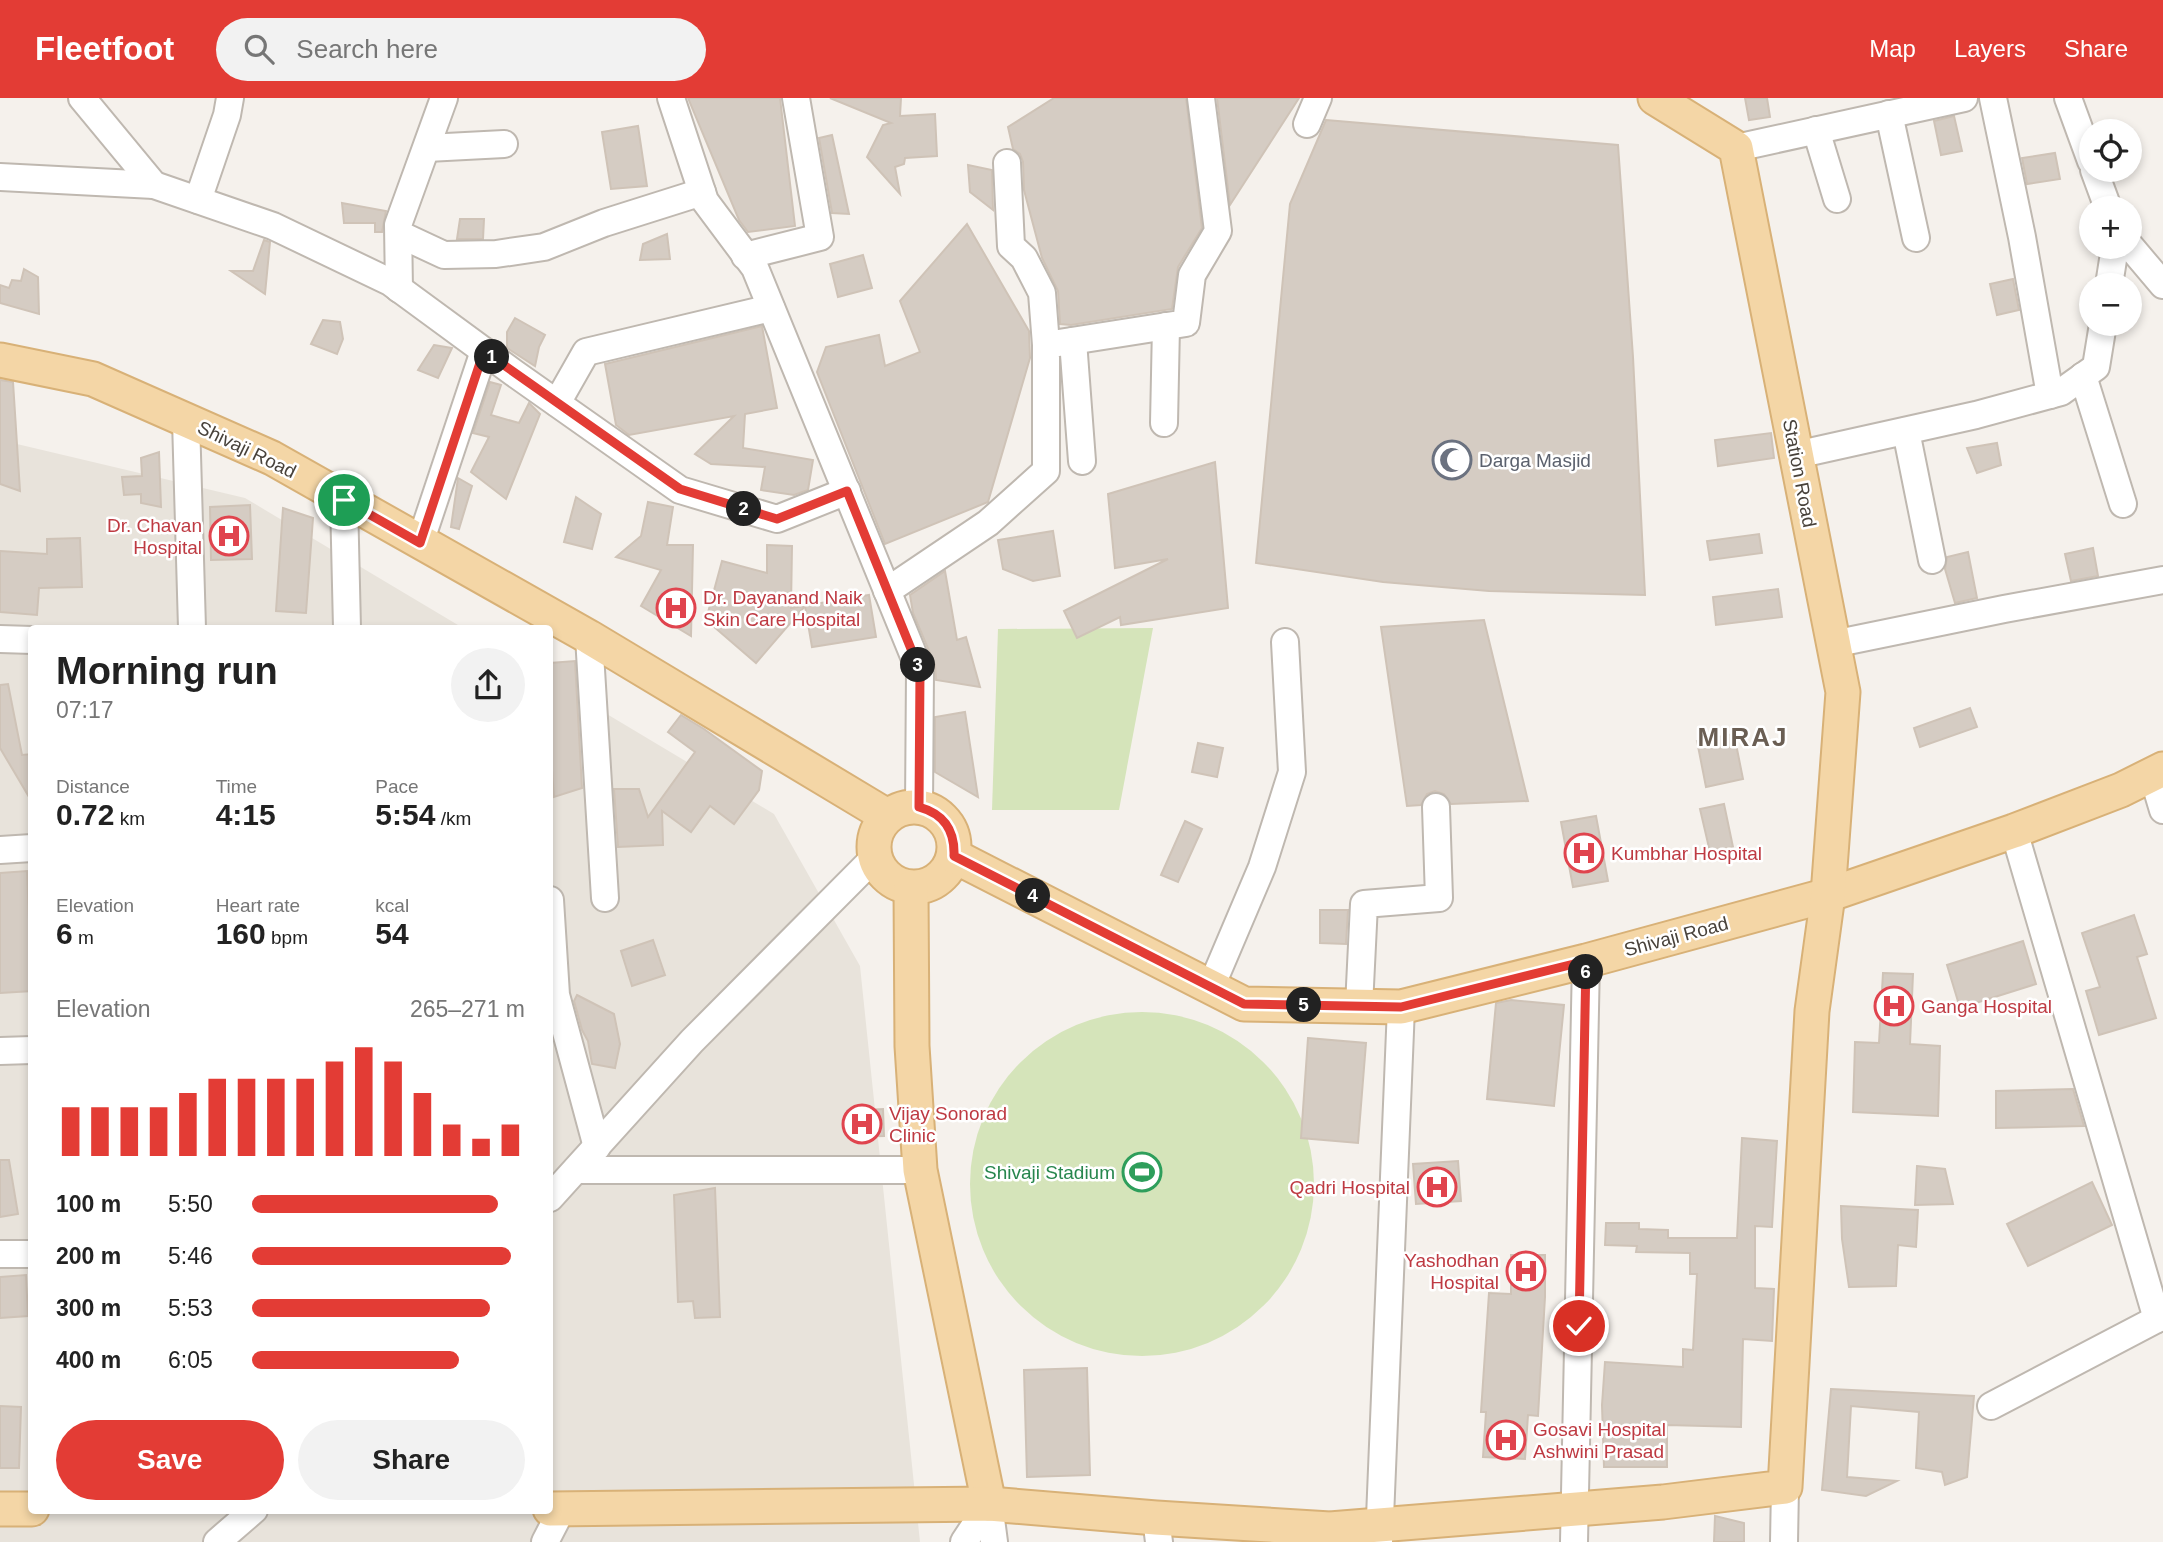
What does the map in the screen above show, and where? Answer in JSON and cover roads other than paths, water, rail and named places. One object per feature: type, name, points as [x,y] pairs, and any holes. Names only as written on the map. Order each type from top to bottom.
[{"type":"main road","points":[[1655,98],[1735,148]]},
{"type":"main road","name":"Station Road","points":[[1735,148],[1843,692],[1828,895],[1812,1011],[1785,1487]]},
{"type":"main road","name":"Shivaji Road","points":[[0,360],[93,379],[272,458],[420,543],[535,618],[589,637],[887,816]]},
{"type":"main road","name":"Shivaji Road","points":[[954,856],[1244,1004],[1401,1007],[1586,961],[1828,895],[2014,831],[2121,790],[2157,771]]},
{"type":"main road","points":[[919,807],[940,816],[952,833],[954,856],[943,876],[934,883],[911,888],[901,886],[884,875],[875,857],[876,835],[887,816],[902,808],[919,807]]},
{"type":"main road","points":[[911,888],[912,1046],[920,1170],[989,1504]]},
{"type":"main road","points":[[556,1509],[989,1504],[1158,1530],[1330,1529],[1380,1534],[1576,1509],[1663,1502],[1785,1487]]},
{"type":"main road","points":[[0,1509],[28,1509]]},
{"type":"street","points":[[82,98],[154,185]]},
{"type":"street","points":[[198,200],[227,115],[230,98]]},
{"type":"street","points":[[399,289],[398,225],[444,98]]},
{"type":"street","points":[[671,98],[705,201],[755,268],[920,671],[919,807]]},
{"type":"street","points":[[745,256],[820,237],[796,98]]},
{"type":"street","points":[[1046,345],[1186,323],[1192,275],[1218,231],[1201,98]]},
{"type":"street","points":[[1307,124],[1318,98]]},
{"type":"street","points":[[1735,148],[1964,98]]},
{"type":"street","points":[[1993,98],[2022,237],[2050,395]]},
{"type":"street","points":[[2068,98],[2079,129]]},
{"type":"street","points":[[1889,114],[1916,238]]},
{"type":"street","points":[[1816,130],[1837,199]]},
{"type":"street","points":[[427,148],[504,144]]},
{"type":"street","points":[[887,591],[988,523],[1046,471],[1046,345],[1042,293],[1024,258],[1011,246],[1007,163]]},
{"type":"street","points":[[0,177],[154,185],[273,226],[390,282],[680,489],[777,519],[847,491]]},
{"type":"street","points":[[399,234],[444,255],[496,254],[544,247],[604,223],[702,192]]},
{"type":"street","points":[[2141,259],[2163,285]]},
{"type":"street","points":[[557,403],[586,352],[771,308]]},
{"type":"street","points":[[1164,424],[1166,326]]},
{"type":"street","points":[[1796,455],[1976,415],[2061,392],[2096,367],[2101,336]]},
{"type":"street","points":[[1073,341],[1082,461]]},
{"type":"street","points":[[420,543],[484,351]]},
{"type":"street","points":[[2083,376],[2123,504]]},
{"type":"street","points":[[186,420],[192,625]]},
{"type":"street","points":[[1906,431],[1932,560]]},
{"type":"street","points":[[344,500],[347,625]]},
{"type":"street","points":[[1833,644],[2163,580]]},
{"type":"street","points":[[589,637],[605,898]]},
{"type":"street","points":[[0,639],[28,640]]},
{"type":"street","points":[[1211,987],[1262,867],[1292,772],[1285,642]]},
{"type":"street","points":[[2157,771],[2163,810]]},
{"type":"street","points":[[1359,1006],[1364,904],[1439,898],[1436,807]]},
{"type":"street","points":[[1991,1406],[2160,1317],[2014,831]]},
{"type":"street","points":[[0,850],[28,848]]},
{"type":"street","points":[[553,1195],[692,1041],[875,857]]},
{"type":"street","points":[[553,948],[556,995],[597,1147]]},
{"type":"street","points":[[1574,1542],[1586,961]]},
{"type":"street","points":[[1380,1534],[1401,1007]]},
{"type":"street","points":[[0,1051],[28,1050]]},
{"type":"street","points":[[576,1170],[920,1170]]},
{"type":"street","points":[[0,1254],[28,1254]]},
{"type":"street","points":[[1784,1542],[1785,1487]]},
{"type":"street","points":[[964,1542],[989,1504]]},
{"type":"street","points":[[989,1504],[994,1542]]},
{"type":"street","points":[[545,1542],[556,1509]]},
{"type":"street","points":[[217,1542],[249,1514]]},
{"type":"place","name":"Darga Masjid","points":[[1452,460]]},
{"type":"place","name":"Dr. Chavan Hospital","points":[[229,536]]},
{"type":"place","name":"Dr. Dayanand Naik Skin Care Hospital","points":[[676,608]]},
{"type":"place","name":"Kumbhar Hospital","points":[[1584,853]]},
{"type":"place","name":"Ganga Hospital","points":[[1894,1006]]},
{"type":"place","name":"Vijay Sonorad Clinic","points":[[862,1124]]},
{"type":"place","name":"Shivaji Stadium","points":[[1142,1172]]},
{"type":"place","name":"Qadri Hospital","points":[[1437,1187]]},
{"type":"place","name":"Yashodhan Hospital","points":[[1526,1271]]},
{"type":"place","name":"Gosavi Hospital Ashwini Prasad","points":[[1506,1440]]},
{"type":"district","name":"MIRAJ","points":[[1743,737]]}]
